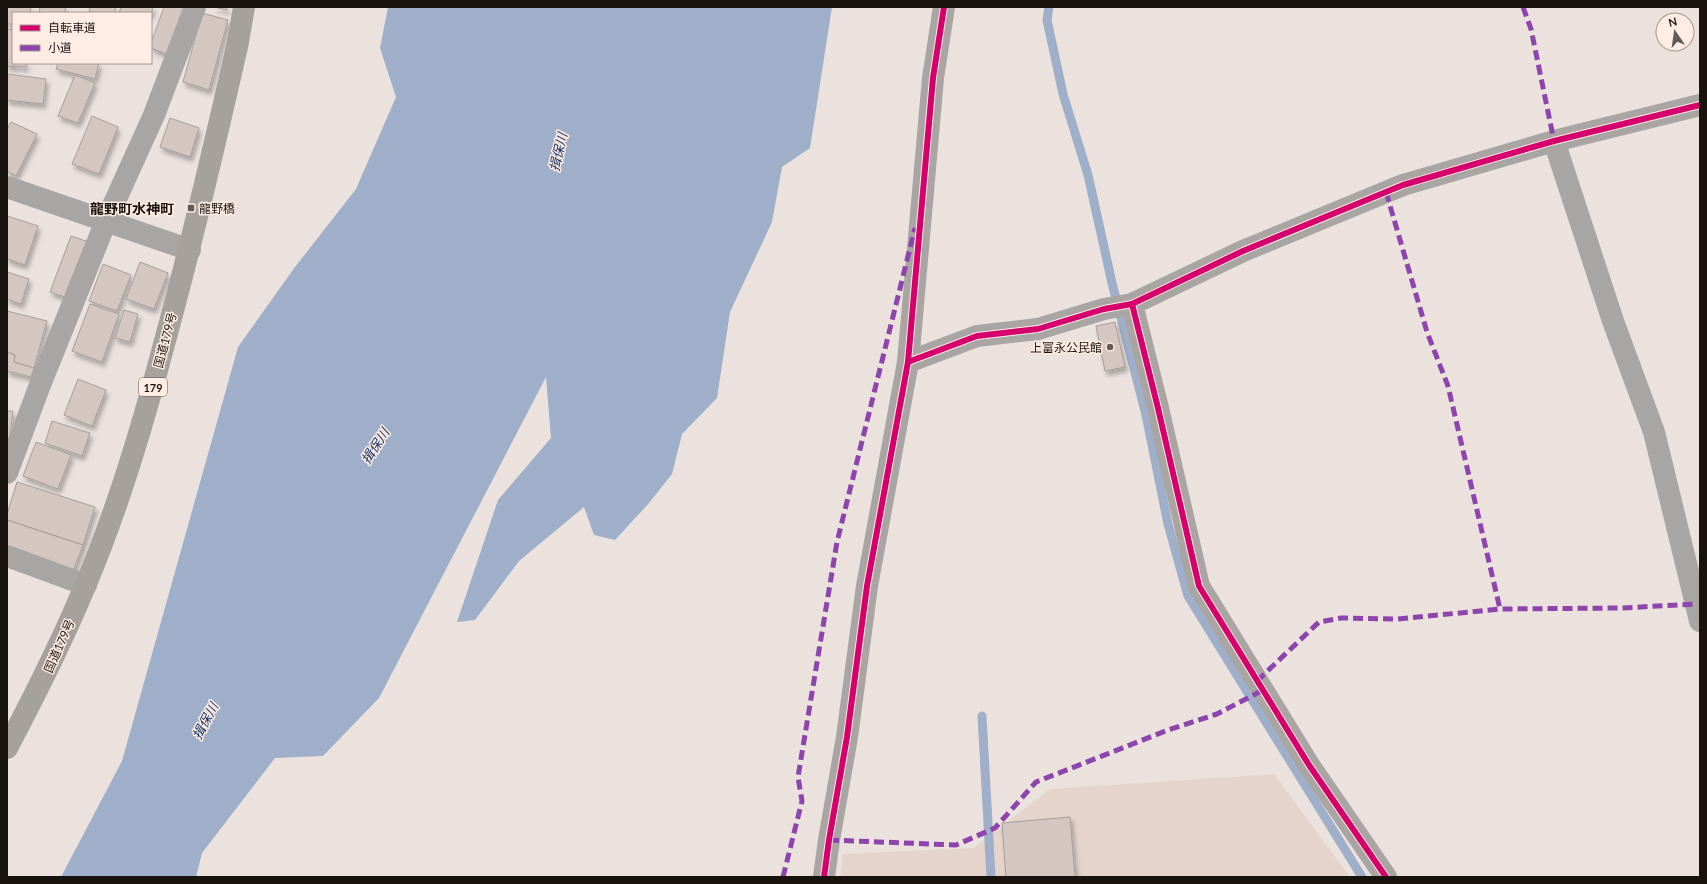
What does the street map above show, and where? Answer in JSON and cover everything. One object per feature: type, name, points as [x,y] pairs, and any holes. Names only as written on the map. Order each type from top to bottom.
[{"type":"highway","name":"国道179号","points":[[7,748],[45,677],[86,585],[113,514],[144,420],[190,250],[238,42],[244,7]]},
{"type":"street","points":[[7,473],[40,385],[106,221],[154,115],[196,7]]},
{"type":"street","points":[[824,877],[847,737],[867,586],[908,362],[932,86],[944,7]]},
{"type":"street","points":[[908,362],[977,336],[1038,329],[1104,309],[1132,304],[1243,251],[1403,185],[1554,140],[1700,105]]},
{"type":"street","points":[[1554,140],[1613,320],[1654,432],[1700,621]]},
{"type":"street","points":[[7,187],[190,250]]},
{"type":"street","points":[[1132,304],[1158,408],[1199,586],[1309,765],[1386,877]]},
{"type":"street","points":[[7,556],[86,585]]},
{"type":"shaded area","points":[[1274,774],[1350,877],[840,877],[843,854],[974,848],[1050,789]]},
{"type":"water","name":"揖保川","points":[[388,7],[832,7],[810,148],[782,167],[772,222],[730,312],[717,398],[682,434],[672,474],[649,503],[615,540],[594,535],[584,507],[519,561],[475,620],[457,622],[498,500],[551,438],[546,377],[379,698],[323,756],[275,758],[202,853],[196,877],[61,877],[122,761],[238,347],[295,267],[356,189],[396,97],[380,48]]},
{"type":"building","points":[[7,7],[31,7],[30,12],[12,12],[12,24],[7,24]]},
{"type":"building","points":[[40,7],[66,7],[64,12],[39,12]]},
{"type":"building","points":[[90,7],[116,7],[114,12],[89,12]]},
{"type":"building","points":[[121,7],[153,7],[152,12],[119,12]]},
{"type":"building","points":[[164,7],[192,7],[174,57],[152,48],[152,40]]},
{"type":"building","points":[[214,7],[227,7],[227,10]]},
{"type":"building","points":[[202,13],[228,20],[209,90],[183,82]]},
{"type":"building","points":[[7,29],[12,30],[12,64],[27,64],[26,67],[7,66]]},
{"type":"building","points":[[58,64],[99,64],[95,79],[56,69]]},
{"type":"building","points":[[7,74],[46,79],[43,104],[7,100]]},
{"type":"building","points":[[75,75],[95,83],[78,123],[58,116]]},
{"type":"building","points":[[92,116],[118,127],[99,174],[72,164]]},
{"type":"building","points":[[170,118],[199,128],[190,157],[160,147]]},
{"type":"building","points":[[11,122],[37,134],[16,176],[7,171],[7,129]]},
{"type":"building","points":[[7,216],[38,226],[25,265],[7,259]]},
{"type":"building","points":[[71,236],[92,243],[71,299],[50,292]]},
{"type":"building","points":[[140,262],[168,273],[154,309],[126,299]]},
{"type":"building","points":[[103,264],[131,275],[117,311],[89,301]]},
{"type":"building","points":[[7,272],[29,279],[21,304],[7,299]]},
{"type":"building","points":[[90,304],[119,314],[102,362],[72,351]]},
{"type":"building","points":[[124,310],[138,314],[130,342],[115,338]]},
{"type":"building","points":[[7,311],[47,321],[34,368],[14,362],[15,355],[7,352]]},
{"type":"building","points":[[1115,322],[1125,367],[1105,371],[1096,326]]},
{"type":"building","points":[[7,352],[15,355],[14,362],[34,368],[31,377],[7,371]]},
{"type":"building","points":[[78,379],[106,390],[92,426],[64,415]]},
{"type":"building","points":[[7,411],[13,411],[9,443],[7,443]]},
{"type":"building","points":[[52,421],[90,433],[82,456],[45,443]]},
{"type":"building","points":[[36,442],[71,455],[58,489],[23,476]]},
{"type":"building","points":[[17,482],[95,507],[83,545],[7,520],[7,514]]},
{"type":"building","points":[[7,520],[83,545],[72,574],[7,553]]},
{"type":"building","points":[[1070,817],[1075,877],[1006,877],[1002,823]]},
{"type":"waterway","points":[[1049,7],[1047,20],[1063,94],[1088,175],[1112,283],[1146,415],[1168,524],[1188,596],[1362,877]]},
{"type":"waterway","points":[[982,716],[991,877]]},
{"type":"marked path","points":[[1523,7],[1531,29],[1554,141]]},
{"type":"marked path","points":[[1386,192],[1427,332],[1448,386],[1500,609]]},
{"type":"marked path","points":[[783,877],[802,801],[798,777],[837,542],[915,228]]},
{"type":"marked path","points":[[1257,681],[1319,622],[1341,618],[1398,619],[1500,609],[1622,608],[1696,604]]},
{"type":"marked path","points":[[829,840],[956,845],[995,828],[1036,782],[1168,730],[1217,714],[1263,690]]},
{"type":"cycle path","points":[[824,877],[847,737],[867,586],[908,362],[933,78],[944,7]]},
{"type":"cycle path","points":[[908,362],[977,336],[1038,329],[1104,309],[1132,304],[1243,251],[1403,185],[1554,141],[1700,105]]},
{"type":"cycle path","points":[[1132,304],[1158,408],[1199,586],[1309,765],[1386,877]]},
{"type":"place","name":"龍野橋","points":[[191,208]]},
{"type":"place","name":"上富永公民館","points":[[1110,347]]},
{"type":"district","name":"龍野町水神町","points":[[132,208]]}]
